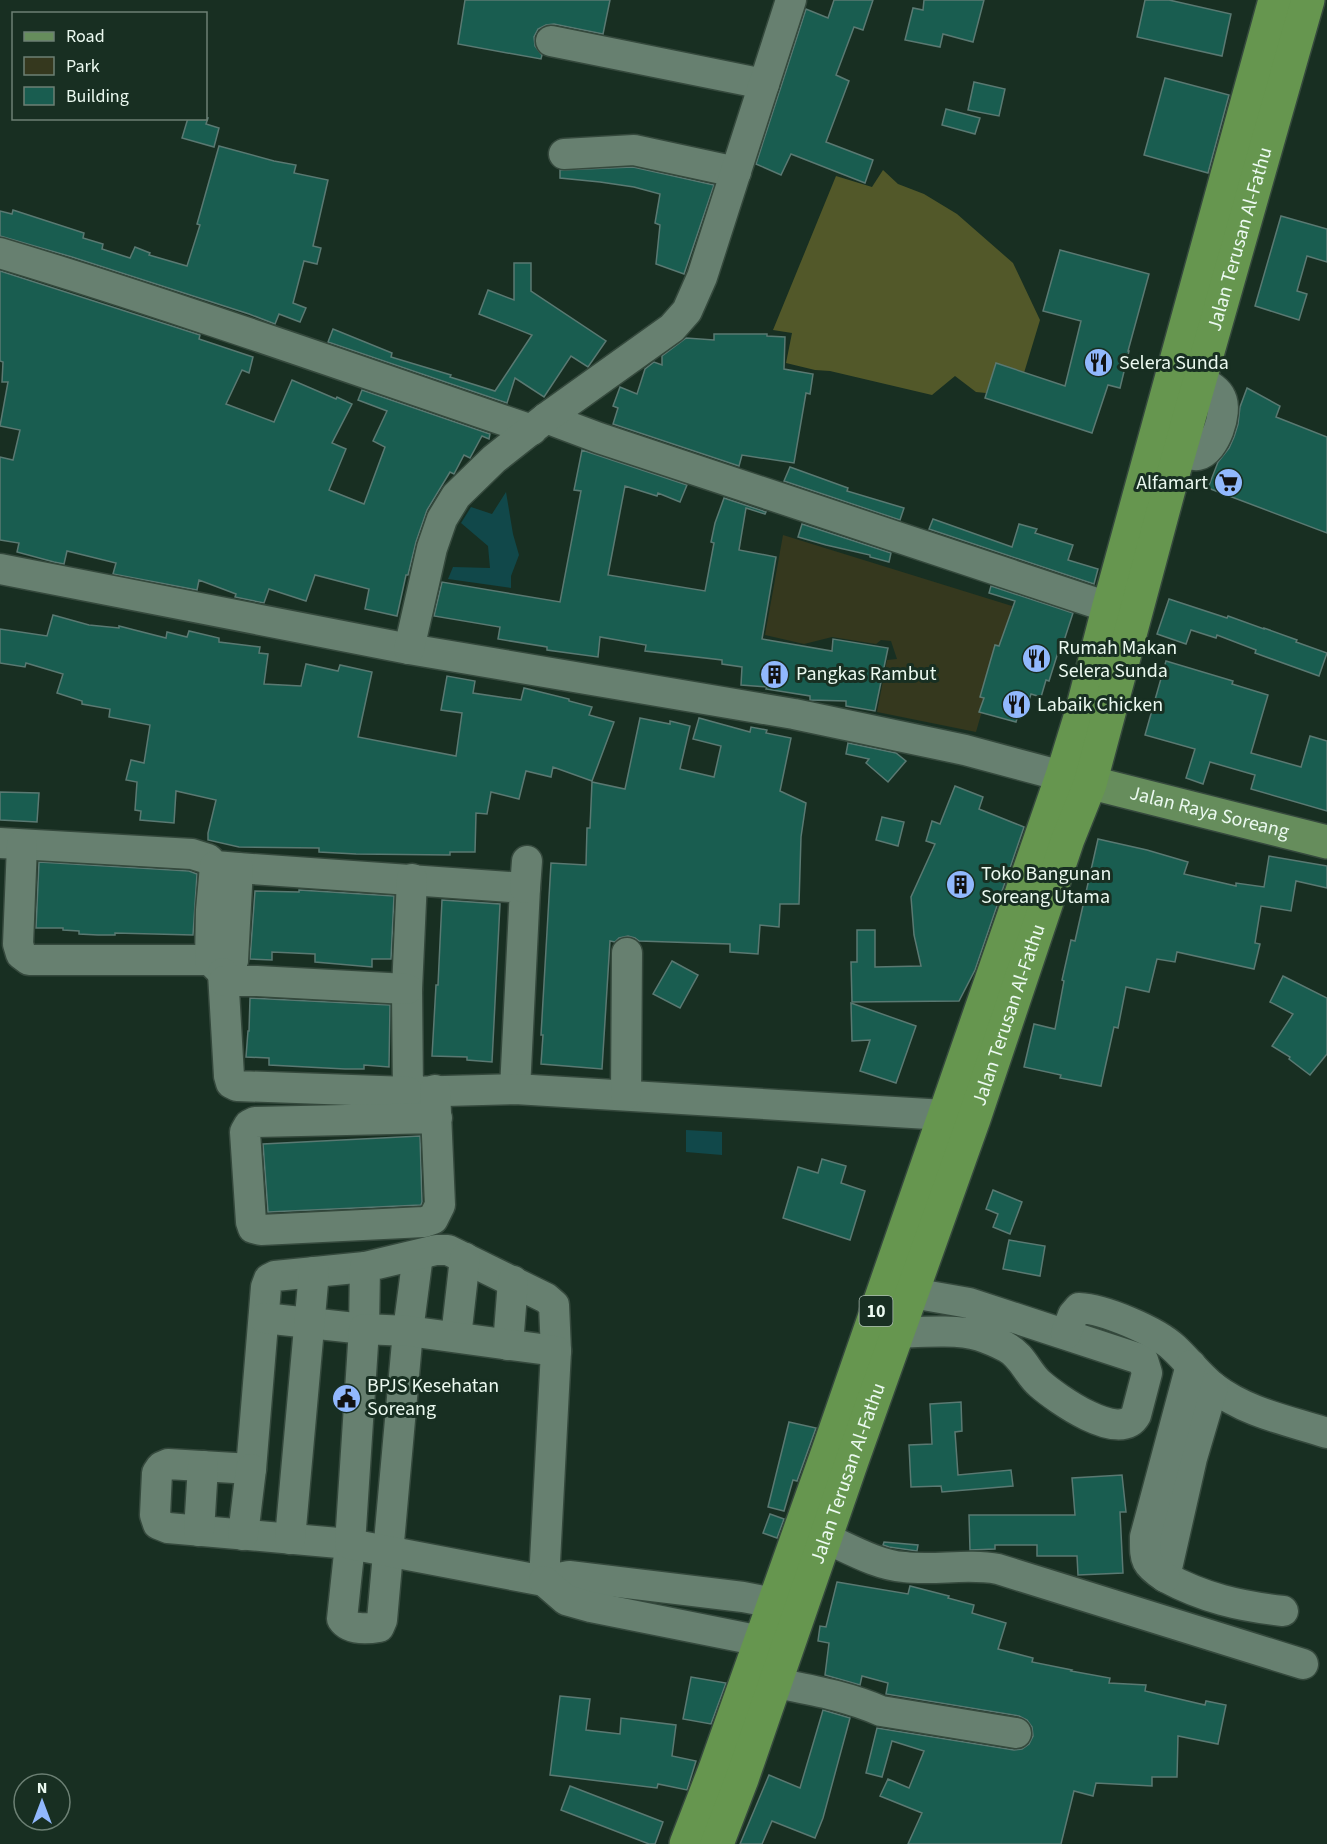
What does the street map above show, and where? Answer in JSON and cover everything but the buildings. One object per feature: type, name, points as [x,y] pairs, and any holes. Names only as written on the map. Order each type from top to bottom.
[{"type":"highway","name":"Jalan Terusan Al-Fathu","points":[[686,1844],[716,1769],[825,1538],[974,1119],[1068,839],[1076,780],[1081,714],[1108,607],[1275,0]]},
{"type":"highway","name":"Jalan Terusan Al-Fathu","points":[[717,1844],[776,1683],[774,1603],[945,1115],[1076,780],[1180,452],[1308,0]]},
{"type":"main road","name":"Jalan Raya Soreang","points":[[1076,780],[1327,842]]},
{"type":"street","points":[[409,649],[432,549],[442,519],[456,496],[494,459],[672,328],[687,311],[702,277],[791,0]]},
{"type":"street","points":[[551,41],[764,84]]},
{"type":"street","points":[[564,154],[634,150],[736,172]]},
{"type":"street","points":[[0,253],[314,357],[539,424],[610,442],[1108,607]]},
{"type":"street","points":[[0,569],[409,649],[794,714],[965,750],[1076,780]]},
{"type":"street","points":[[407,989],[268,981],[223,969],[29,960],[21,954],[18,944],[11,844],[192,854],[227,867],[412,879],[526,874],[515,1089]]},
{"type":"street","points":[[227,867],[223,969],[231,1083],[237,1086],[426,1100]]},
{"type":"street","points":[[412,879],[407,989],[426,1100],[440,1205],[433,1219],[424,1222],[261,1230],[253,1228],[244,1132],[249,1125],[255,1122],[426,1100],[515,1089],[945,1115]]},
{"type":"street","points":[[626,1095],[627,953]]},
{"type":"street","points":[[243,1535],[266,1287],[269,1279],[275,1276],[365,1267],[436,1250],[448,1250],[546,1298],[554,1305],[556,1351],[544,1581]]},
{"type":"street","points":[[365,1267],[364,1329],[350,1544],[342,1619],[345,1624],[352,1627],[379,1627],[382,1620],[408,1331],[418,1255]]},
{"type":"street","points":[[456,1338],[465,1258]]},
{"type":"street","points":[[291,1539],[314,1272]]},
{"type":"street","points":[[508,1345],[513,1281]]},
{"type":"street","points":[[912,1293],[969,1303],[1016,1334],[1146,1381]]},
{"type":"street","points":[[1066,1334],[1073,1315],[1079,1308],[1089,1308],[1130,1322],[1172,1346],[1213,1387],[1250,1409],[1327,1433]]},
{"type":"street","points":[[264,1318],[364,1329],[408,1331],[556,1351]]},
{"type":"street","points":[[898,1333],[928,1332],[979,1336],[1016,1334],[1066,1334],[1143,1360],[1147,1373],[1146,1381],[1133,1420],[1118,1424],[1102,1422],[1084,1415],[1038,1383],[1021,1359],[1016,1334]]},
{"type":"street","points":[[1191,1365],[1145,1537],[1146,1560],[1154,1570],[1165,1577],[1208,1597],[1243,1606],[1283,1611]]},
{"type":"street","points":[[1165,1577],[1192,1458],[1213,1387]]},
{"type":"street","points":[[250,1469],[168,1464],[161,1467],[157,1473],[155,1515],[158,1524],[168,1528],[350,1544],[544,1581],[569,1576],[743,1597],[774,1603]]},
{"type":"street","points":[[199,1531],[203,1466]]},
{"type":"street","points":[[825,1538],[894,1566],[990,1568],[1088,1596],[1304,1664]]},
{"type":"street","points":[[544,1581],[566,1600],[591,1607],[774,1644]]},
{"type":"street","points":[[776,1683],[828,1693],[861,1702],[880,1711],[1016,1733]]},
{"type":"green space","points":[[883,170],[898,184],[924,194],[957,214],[1013,263],[1040,320],[1024,373],[996,364],[986,393],[976,392],[955,376],[932,395],[786,363],[792,333],[773,330],[836,176],[872,187]]},
{"type":"green space","points":[[783,535],[1012,606],[976,732],[877,712],[887,660],[897,659],[891,641],[881,640],[876,644],[832,637],[804,644],[765,635]]},
{"type":"water","points":[[506,492],[519,555],[511,576],[511,588],[448,579],[453,567],[490,568],[488,546],[461,523],[471,507],[492,514]]},
{"type":"water","points":[[686,1130],[722,1132],[722,1155],[686,1152]]},
{"type":"place","name":"Selera Sunda","points":[[1098,363]]},
{"type":"place","name":"Alfamart","points":[[1229,483]]},
{"type":"place","name":"Rumah Makan Selera Sunda","points":[[1037,659]]},
{"type":"place","name":"Pangkas Rambut","points":[[775,674]]},
{"type":"place","name":"Labaik Chicken","points":[[1016,705]]},
{"type":"place","name":"Toko Bangunan Soreang Utama","points":[[960,885]]},
{"type":"place","name":"BPJS Kesehatan Soreang","points":[[346,1398]]}]
